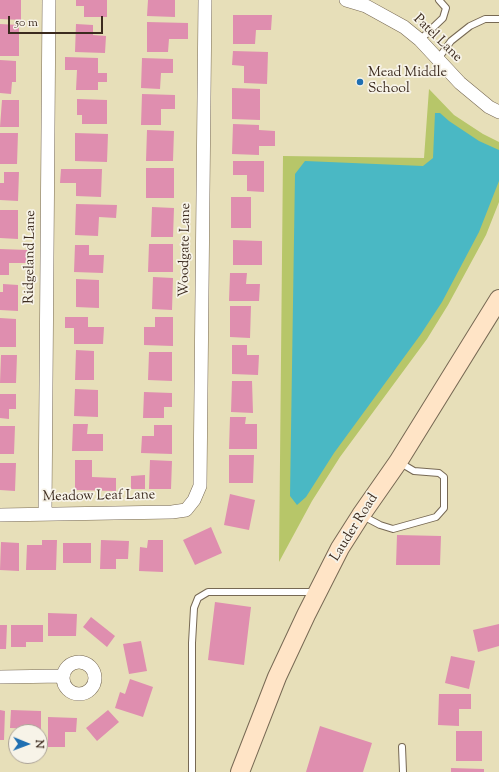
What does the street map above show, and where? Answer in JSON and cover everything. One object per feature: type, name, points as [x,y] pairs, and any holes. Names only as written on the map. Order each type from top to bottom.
[{"type":"main road","name":"Lauder Road","points":[[240,772],[277,677],[317,592],[340,548],[398,462],[499,299]]},
{"type":"street","name":"Ridgeland Lane","points":[[45,514],[49,0]]},
{"type":"street","name":"Woodgate Lane","points":[[194,500],[200,486],[205,0]]},
{"type":"street","name":"Patel Lane","points":[[346,0],[366,6],[388,17],[420,40],[460,83],[489,107],[499,112]]},
{"type":"street","name":"Meadow Leaf Lane","points":[[0,514],[172,512],[186,510],[194,500]]},
{"type":"street","points":[[0,677],[63,676]]},
{"type":"lane","points":[[420,40],[443,18],[446,8],[439,0]]},
{"type":"lane","points":[[438,59],[451,42],[470,26],[485,19],[499,19]]},
{"type":"lane","points":[[361,515],[380,525],[393,529],[436,517],[444,508],[444,477],[439,473],[414,471],[398,462]]},
{"type":"lane","points":[[192,772],[193,636],[194,608],[198,598],[208,592],[317,592]]},
{"type":"lane","points":[[402,747],[403,772]]},
{"type":"green space","points":[[429,89],[454,115],[483,134],[499,142],[499,202],[486,235],[448,305],[427,339],[340,457],[312,501],[279,562],[283,156],[424,158]]},
{"type":"water","points":[[435,113],[440,113],[449,121],[479,141],[499,150],[499,181],[479,232],[442,302],[421,334],[334,453],[306,497],[297,505],[290,496],[295,174],[305,161],[423,166],[433,158]]},
{"type":"building","points":[[0,0],[21,0],[21,20],[0,19]]},
{"type":"building","points":[[76,0],[107,0],[107,17],[84,17],[84,6],[76,6]]},
{"type":"building","points":[[148,0],[175,0],[175,17],[147,16]]},
{"type":"building","points":[[233,15],[272,15],[271,30],[256,30],[255,44],[233,44]]},
{"type":"building","points":[[147,22],[188,23],[188,39],[169,39],[168,52],[147,52]]},
{"type":"building","points":[[0,24],[19,25],[19,56],[0,56]]},
{"type":"building","points":[[76,24],[93,25],[93,35],[106,36],[105,53],[75,52]]},
{"type":"building","points":[[233,51],[268,52],[267,84],[244,83],[244,66],[232,65]]},
{"type":"building","points":[[65,57],[98,58],[98,73],[107,73],[107,82],[98,82],[98,90],[76,90],[77,70],[65,70]]},
{"type":"building","points":[[142,58],[173,59],[173,73],[161,73],[160,89],[141,88]]},
{"type":"building","points":[[0,60],[16,61],[16,82],[12,82],[11,94],[0,93]]},
{"type":"building","points":[[232,88],[260,89],[260,120],[232,119]]},
{"type":"building","points":[[142,94],[175,95],[175,109],[161,109],[161,125],[141,125]]},
{"type":"building","points":[[77,99],[107,100],[107,124],[82,124],[82,115],[77,115]]},
{"type":"building","points":[[2,100],[19,100],[19,127],[0,127]]},
{"type":"building","points":[[233,124],[259,125],[259,130],[275,131],[275,146],[259,146],[259,155],[232,154]]},
{"type":"building","points":[[147,130],[174,131],[173,161],[146,161]]},
{"type":"building","points":[[0,133],[18,133],[17,164],[0,164]]},
{"type":"building","points":[[75,133],[108,134],[107,162],[75,161]]},
{"type":"building","points":[[233,161],[264,161],[264,192],[247,191],[247,175],[233,175]]},
{"type":"building","points":[[146,168],[174,168],[174,198],[146,198]]},
{"type":"building","points":[[61,169],[102,169],[101,197],[76,196],[76,183],[60,183]]},
{"type":"building","points":[[4,172],[19,172],[18,201],[0,200],[0,183],[4,183]]},
{"type":"building","points":[[231,197],[251,197],[251,228],[231,228]]},
{"type":"building","points":[[76,204],[117,205],[116,218],[99,217],[98,236],[75,235]]},
{"type":"building","points":[[152,207],[174,208],[173,237],[151,237]]},
{"type":"building","points":[[0,210],[18,210],[18,239],[0,238]]},
{"type":"building","points":[[233,240],[262,241],[262,265],[233,265]]},
{"type":"building","points":[[149,244],[173,244],[173,272],[148,272]]},
{"type":"building","points":[[75,245],[89,245],[89,255],[104,255],[103,273],[74,272]]},
{"type":"building","points":[[0,249],[28,250],[28,263],[9,263],[9,275],[0,275]]},
{"type":"building","points":[[230,273],[247,273],[246,284],[260,284],[259,301],[229,301]]},
{"type":"building","points":[[153,277],[173,278],[172,310],[152,309]]},
{"type":"building","points":[[76,279],[99,280],[99,308],[76,307]]},
{"type":"building","points":[[3,284],[18,285],[18,311],[0,310],[0,292],[3,292]]},
{"type":"building","points":[[230,306],[251,306],[250,338],[230,337]]},
{"type":"building","points":[[65,317],[88,317],[88,327],[104,327],[103,344],[74,344],[74,328],[65,328]]},
{"type":"building","points":[[155,317],[173,317],[173,346],[144,345],[144,327],[155,327]]},
{"type":"building","points":[[0,318],[16,319],[16,347],[0,347]]},
{"type":"building","points":[[232,345],[247,345],[247,355],[259,355],[258,375],[232,374]]},
{"type":"building","points":[[76,350],[94,351],[94,380],[75,380]]},
{"type":"building","points":[[149,352],[172,352],[172,381],[148,380]]},
{"type":"building","points":[[1,355],[17,355],[16,383],[0,383]]},
{"type":"building","points":[[232,381],[252,381],[253,413],[231,412]]},
{"type":"building","points":[[75,389],[98,390],[98,417],[74,416]]},
{"type":"building","points":[[144,392],[172,393],[172,407],[164,407],[164,418],[143,418]]},
{"type":"building","points":[[0,394],[16,394],[16,409],[9,409],[9,419],[0,418]]},
{"type":"building","points":[[230,417],[246,417],[245,424],[257,424],[257,449],[229,449]]},
{"type":"building","points":[[73,424],[88,424],[87,434],[103,434],[103,451],[72,451]]},
{"type":"building","points":[[154,425],[172,425],[172,454],[141,453],[142,436],[154,436]]},
{"type":"building","points":[[0,426],[15,426],[14,454],[0,454]]},
{"type":"building","points":[[229,455],[254,455],[253,483],[229,483]]},
{"type":"building","points":[[75,460],[92,460],[92,477],[116,478],[116,491],[75,490]]},
{"type":"building","points":[[150,460],[172,461],[171,489],[149,489]]},
{"type":"building","points":[[0,463],[16,463],[15,491],[0,490]]},
{"type":"building","points":[[145,475],[145,489],[131,489],[131,476]]},
{"type":"building","points":[[230,494],[255,500],[249,530],[224,525]]},
{"type":"building","points":[[211,527],[222,553],[195,565],[183,540]]},
{"type":"building","points":[[397,535],[441,536],[440,565],[396,565]]},
{"type":"building","points":[[42,540],[57,540],[56,570],[26,570],[27,545],[42,545]]},
{"type":"building","points":[[101,540],[129,541],[128,559],[116,559],[116,569],[100,569]]},
{"type":"building","points":[[148,540],[163,540],[163,572],[139,571],[140,547],[147,548]]},
{"type":"building","points":[[1,542],[19,543],[19,571],[0,570]]},
{"type":"building","points":[[63,543],[91,543],[91,563],[63,563]]},
{"type":"building","points":[[215,602],[251,607],[244,665],[208,660]]},
{"type":"building","points":[[48,613],[77,614],[76,636],[48,636]]},
{"type":"building","points":[[91,617],[115,636],[107,647],[83,627]]},
{"type":"building","points":[[499,624],[499,646],[478,652],[473,630]]},
{"type":"building","points":[[0,625],[7,625],[6,649],[0,649]]},
{"type":"building","points":[[11,625],[43,625],[43,642],[26,642],[26,647],[11,647]]},
{"type":"building","points":[[141,641],[147,671],[129,674],[123,644]]},
{"type":"building","points":[[451,656],[475,661],[469,689],[445,683]]},
{"type":"building","points":[[130,679],[153,687],[143,717],[115,708],[120,692],[125,694]]},
{"type":"building","points":[[439,694],[471,694],[471,709],[459,709],[459,726],[438,725]]},
{"type":"building","points":[[0,710],[5,711],[4,740],[0,740]]},
{"type":"building","points":[[11,710],[41,711],[41,724],[10,724]]},
{"type":"building","points":[[108,710],[119,722],[97,741],[86,728]]},
{"type":"building","points":[[48,717],[77,718],[76,732],[65,732],[65,747],[48,747]]},
{"type":"building","points":[[320,726],[372,743],[363,772],[306,772]]},
{"type":"building","points":[[456,731],[482,731],[482,761],[456,761]]},
{"type":"building","points":[[451,768],[484,769],[484,772],[451,772]]},
{"type":"place","name":"Mead Middle School","points":[[360,82]]}]
